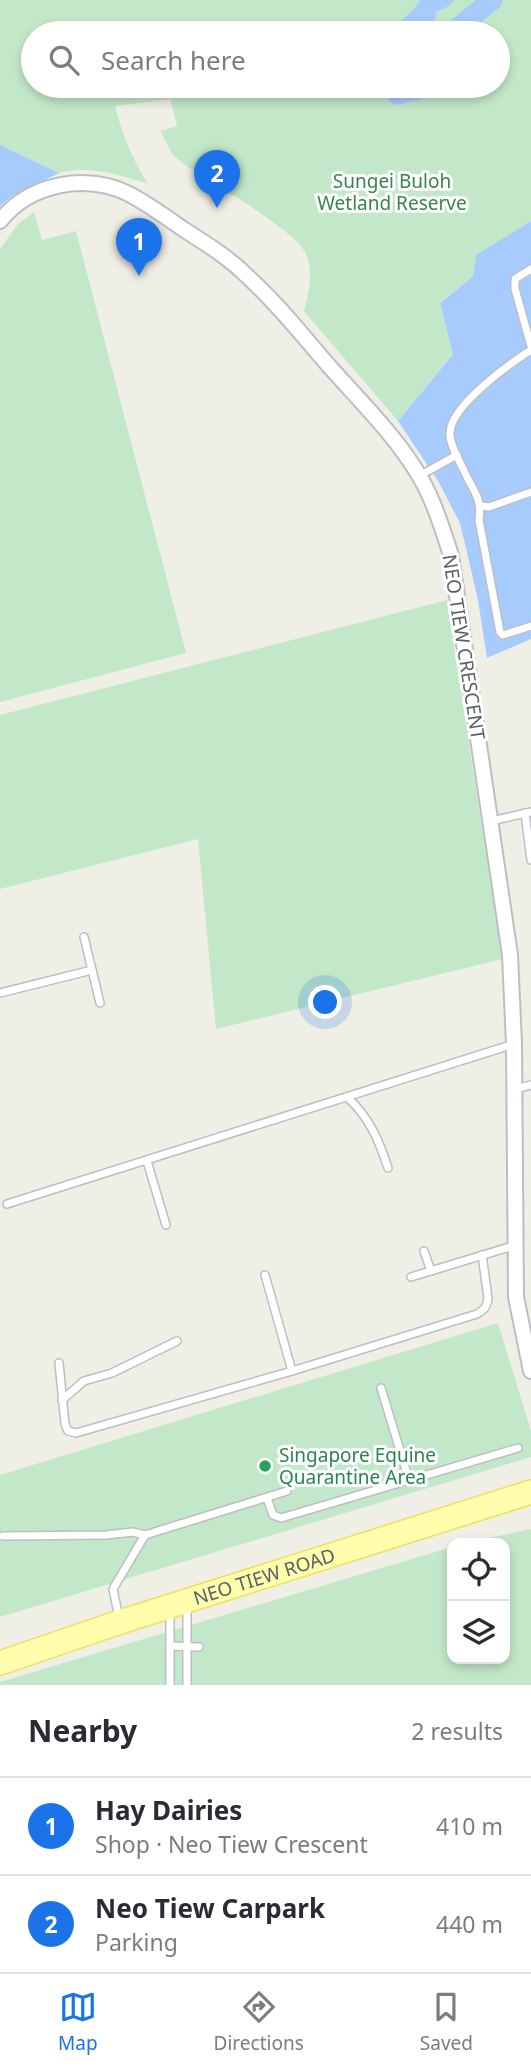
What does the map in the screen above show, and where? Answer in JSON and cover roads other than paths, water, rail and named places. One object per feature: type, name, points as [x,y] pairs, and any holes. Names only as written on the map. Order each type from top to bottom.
[{"type":"main road","name":"NEO TIEW ROAD","points":[[0,1663],[120,1622],[531,1492]]},
{"type":"street","name":"NEO TIEW CRESCENT","points":[[0,221],[26,197],[42,190],[71,183],[113,188],[146,204],[225,256],[248,276],[301,332],[380,422],[419,475],[436,510],[451,555],[510,955],[514,1044],[516,1297],[531,1371]]},
{"type":"lane","points":[[531,269],[515,279],[515,289],[531,348],[500,370],[453,419],[450,435],[481,506],[479,520],[500,632],[503,635],[531,626]]},
{"type":"lane","points":[[419,475],[457,456]]},
{"type":"lane","points":[[481,506],[489,507],[531,492]]},
{"type":"lane","points":[[491,821],[528,813],[531,860]]},
{"type":"lane","points":[[84,937],[100,1003]]},
{"type":"lane","points":[[0,993],[92,970]]},
{"type":"lane","points":[[7,1205],[514,1044]]},
{"type":"lane","points":[[514,1089],[531,1085]]},
{"type":"lane","points":[[347,1097],[361,1110],[388,1168]]},
{"type":"lane","points":[[147,1161],[166,1225]]},
{"type":"lane","points":[[411,1277],[516,1245]]},
{"type":"lane","points":[[424,1251],[431,1271]]},
{"type":"lane","points":[[58,1363],[65,1424],[68,1432],[76,1433],[292,1371],[483,1310],[488,1298],[482,1255]]},
{"type":"lane","points":[[265,1275],[292,1371]]},
{"type":"lane","points":[[62,1399],[84,1381],[112,1373],[177,1340]]},
{"type":"lane","points":[[382,1388],[409,1480]]},
{"type":"lane","points":[[267,1498],[273,1515],[281,1518],[518,1448]]},
{"type":"lane","points":[[3,1536],[106,1535],[133,1532],[145,1535],[287,1492]]},
{"type":"lane","points":[[120,1622],[113,1589],[145,1535]]},
{"type":"lane","points":[[170,1685],[170,1646],[178,1604]]},
{"type":"lane","points":[[178,1604],[187,1647],[187,1685]]},
{"type":"lane","points":[[170,1646],[199,1647]]},
{"type":"water","points":[[420,0],[455,0],[436,12],[435,21],[401,21]]},
{"type":"water","points":[[0,145],[59,173],[12,196],[0,206]]},
{"type":"water","points":[[531,221],[531,639],[487,658],[478,600],[460,523],[438,481],[398,421],[453,354],[440,303],[473,276],[476,255]]},
{"type":"waterway","points":[[467,21],[492,0]]},
{"type":"place","name":"Neo Tiew Carpark","points":[[217,208]]},
{"type":"place","name":"Hay Dairies","points":[[139,276]]},
{"type":"place","name":"Singapore Equine Quarantine Area","points":[[265,1466]]},
{"type":"park label","name":"Sungei Buloh Wetland Reserve","points":[[392,192]]}]
